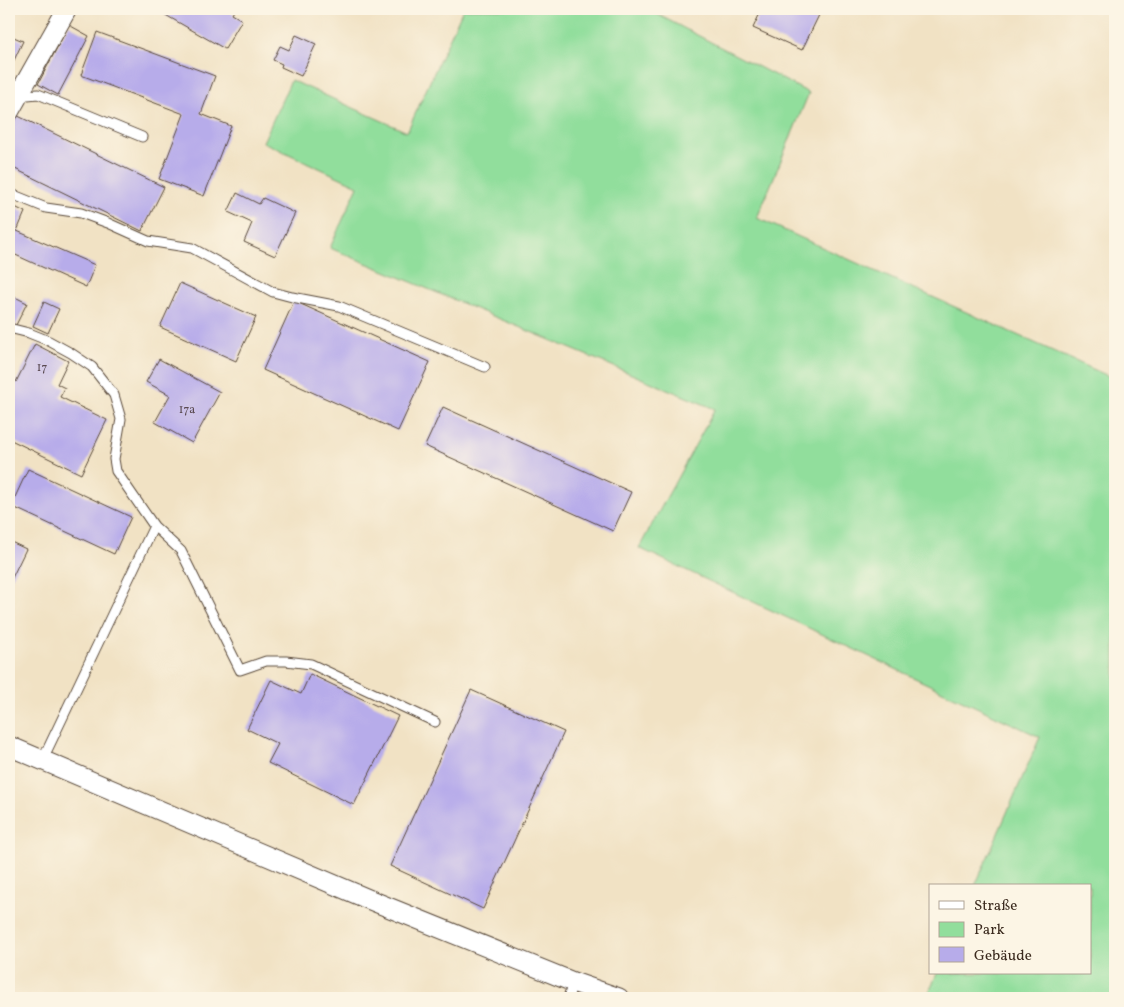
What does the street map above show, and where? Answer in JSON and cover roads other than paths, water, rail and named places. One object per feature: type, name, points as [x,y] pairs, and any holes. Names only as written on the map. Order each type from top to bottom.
[{"type":"street","points":[[12,100],[67,9]]},
{"type":"street","points":[[9,746],[368,899],[570,990],[619,998]]},
{"type":"lane","points":[[12,100],[38,94],[142,138]]},
{"type":"lane","points":[[9,192],[46,208],[81,213],[148,241],[192,248],[273,292],[338,306],[485,367]]},
{"type":"lane","points":[[9,328],[29,333],[71,352],[92,368],[114,395],[121,418],[114,459],[116,471],[154,526],[181,552],[240,670],[266,661],[311,664],[435,722]]},
{"type":"lane","points":[[42,761],[154,526]]}]
